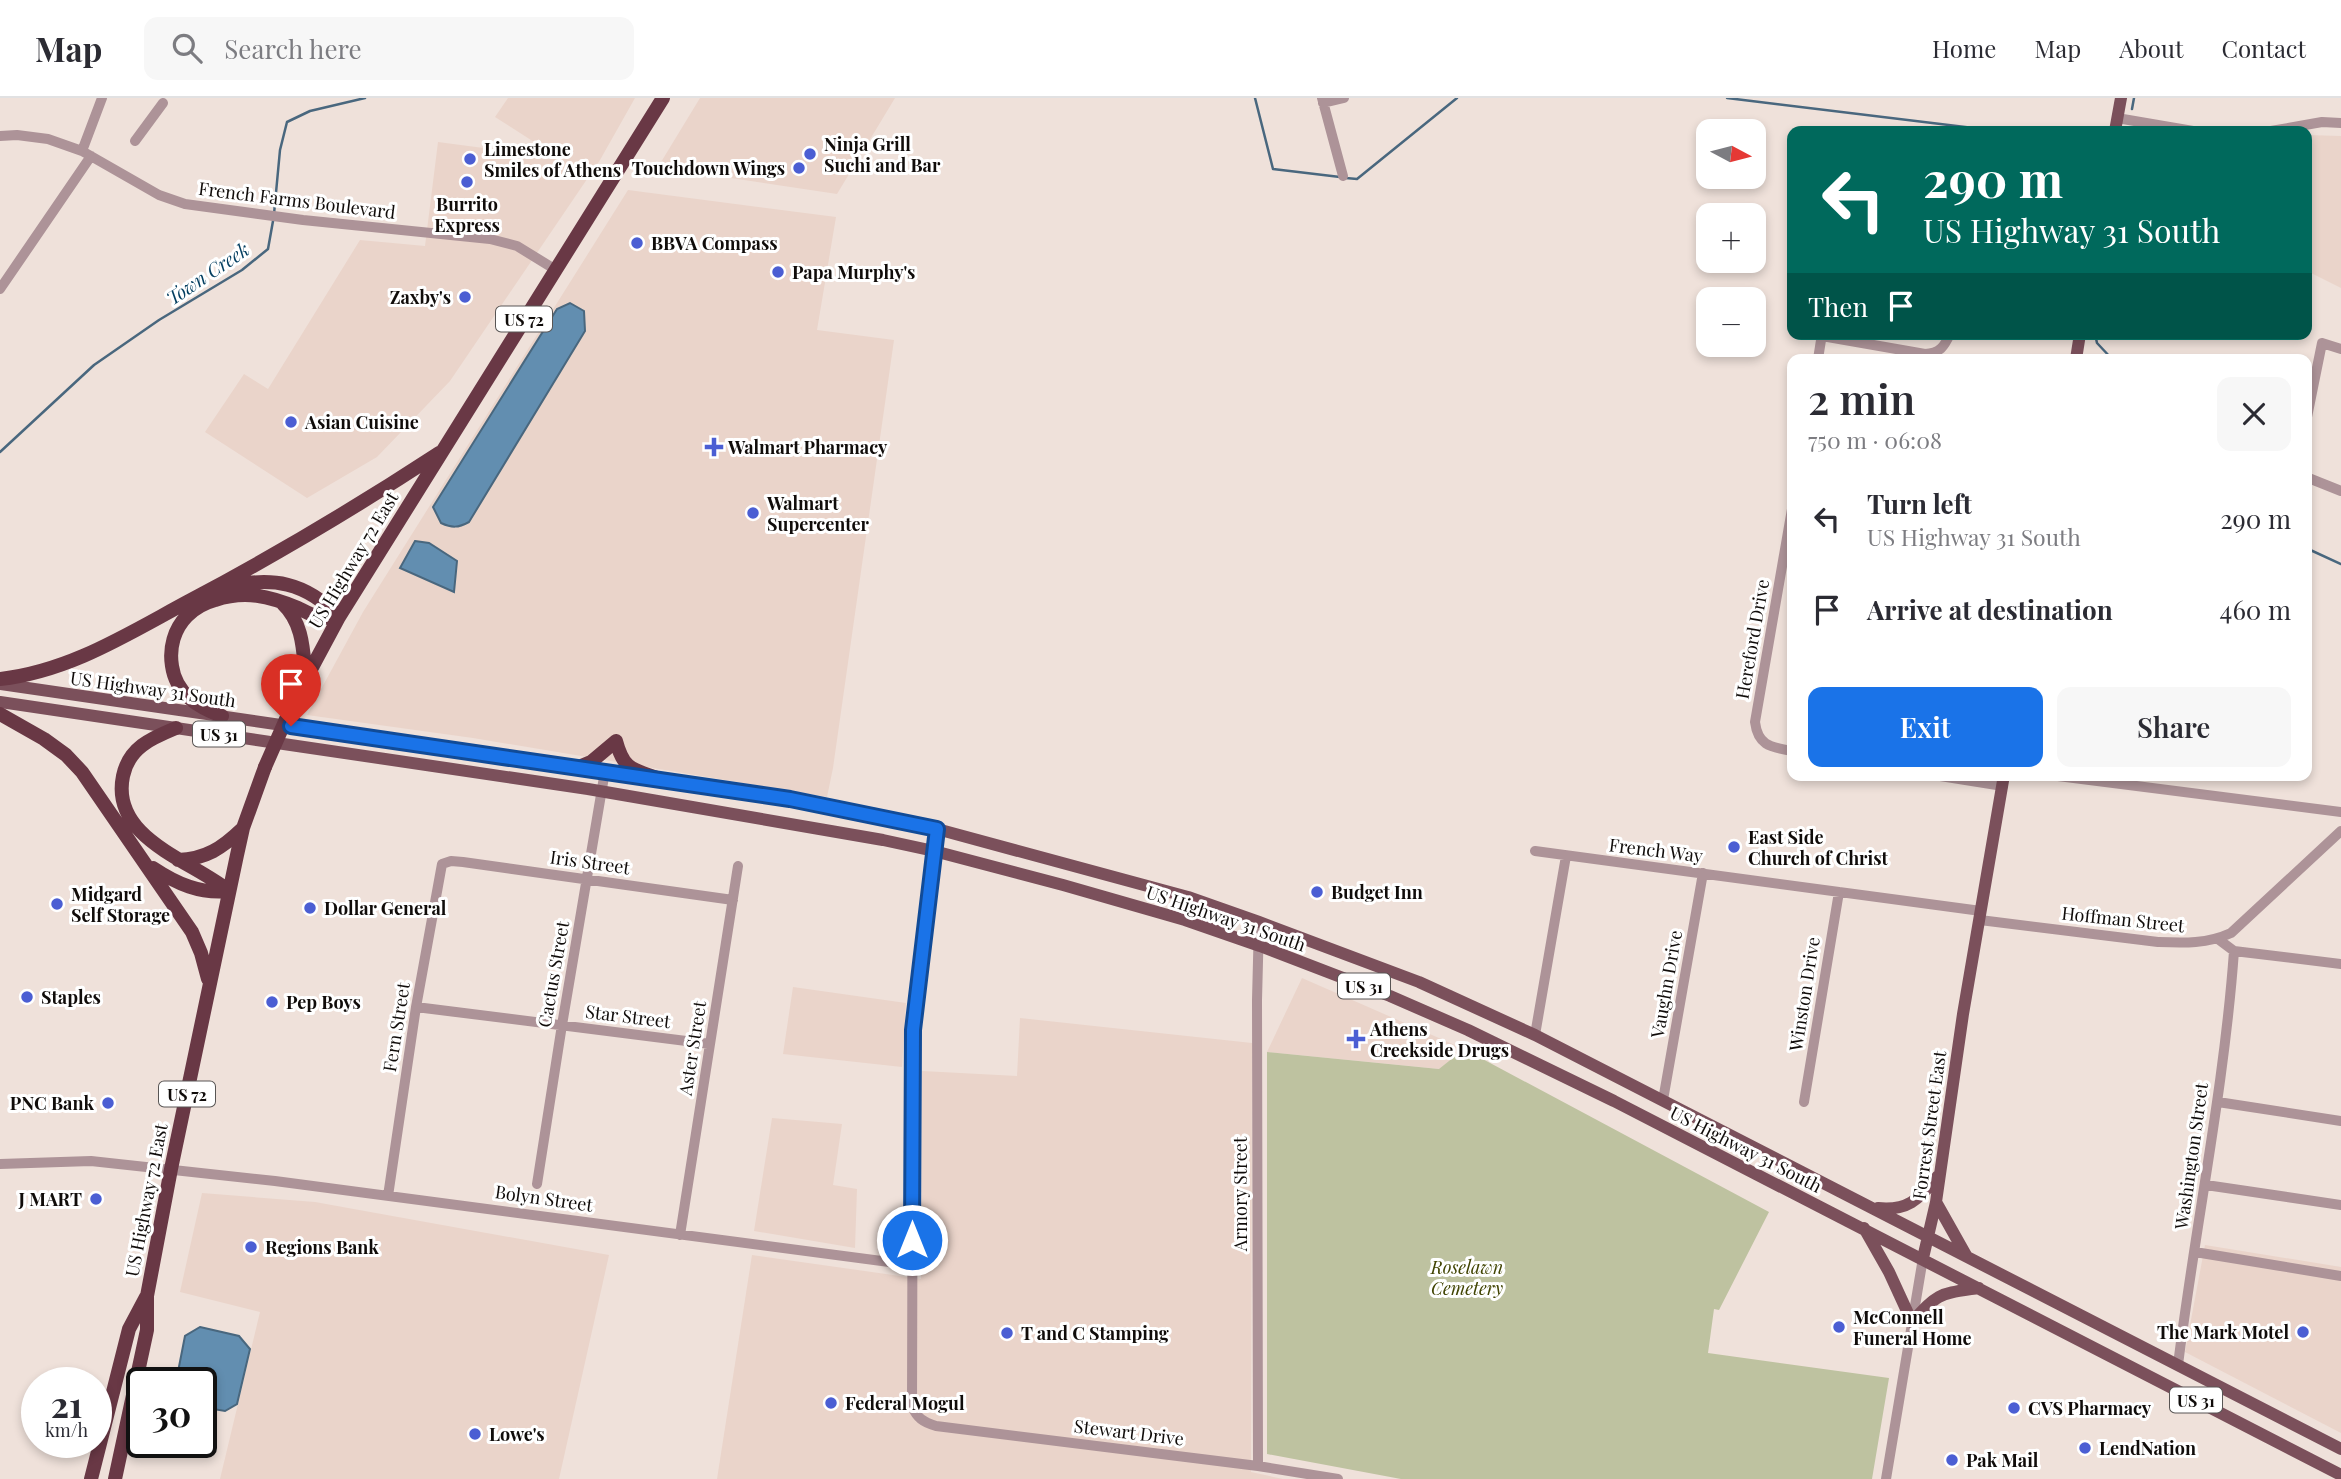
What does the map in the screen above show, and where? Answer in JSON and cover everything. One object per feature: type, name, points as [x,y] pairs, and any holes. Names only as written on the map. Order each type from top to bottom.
[{"type":"highway","name":"US Highway 72 East","points":[[115,1479],[147,1330],[147,1296],[171,1169],[229,891],[243,828],[265,768],[294,701],[339,617],[663,98]]},
{"type":"highway","points":[[0,679],[38,673],[92,653],[209,592],[358,507],[443,450]]},
{"type":"highway","points":[[209,592],[246,583],[278,583],[308,592],[339,617]]},
{"type":"highway","points":[[222,716],[199,707],[185,694],[176,680],[171,654],[177,630],[193,610],[207,602],[246,594],[276,599],[318,617],[339,617]]},
{"type":"highway","points":[[276,599],[293,614],[300,629],[306,679]]},
{"type":"highway","points":[[0,714],[44,739],[74,764],[89,781],[192,932],[204,963],[209,986]]},
{"type":"highway","points":[[176,728],[150,739],[136,750],[127,764],[122,790],[126,808],[138,828],[176,860],[214,878],[229,891]]},
{"type":"highway","points":[[579,767],[592,762],[616,741],[624,763],[660,779]]},
{"type":"highway","points":[[176,860],[211,854],[243,828]]},
{"type":"highway","points":[[144,860],[162,874],[191,888],[211,892],[229,891]]},
{"type":"highway","name":"US Highway 72 East","points":[[92,1479],[129,1329],[147,1296]]},
{"type":"main road","points":[[2116,125],[2121,98]]},
{"type":"main road","name":"US Highway 31 South","points":[[0,684],[790,799],[937,829],[1188,897],[1408,978],[1535,1034],[2341,1449]]},
{"type":"main road","name":"US Highway 31 South","points":[[0,702],[600,791],[735,813],[934,851],[1143,908],[1260,946],[1390,996],[1468,1030],[1614,1101],[2341,1475]]},
{"type":"main road","name":"Forrest Street East","points":[[1923,1258],[1936,1202],[1963,1014],[2004,781]]},
{"type":"main road","points":[[1873,1208],[1893,1210],[1905,1206],[1916,1200],[1938,1176]]},
{"type":"main road","points":[[1936,1202],[1967,1257]]},
{"type":"main road","points":[[1864,1228],[1889,1272],[1912,1322],[1933,1298],[1944,1293],[1979,1287]]},
{"type":"street","points":[[0,289],[87,154],[102,98]]},
{"type":"street","points":[[1343,176],[1323,101],[1344,98]]},
{"type":"street","points":[[135,141],[162,100]]},
{"type":"street","points":[[2299,126],[2341,122]]},
{"type":"street","name":"French Farms Boulevard","points":[[0,136],[48,139],[87,154],[159,195],[185,204],[232,212],[490,239],[517,246],[556,270]]},
{"type":"street","points":[[1849,340],[1925,354],[1936,353],[1947,340]]},
{"type":"street","points":[[2312,392],[2322,343],[2341,349]]},
{"type":"street","points":[[2312,479],[2341,491]]},
{"type":"street","name":"Hereford Drive","points":[[1787,538],[1755,722],[1756,733],[1763,743],[1787,750]]},
{"type":"street","name":"Cactus Street","points":[[537,1184],[605,771]]},
{"type":"street","points":[[2097,781],[2341,812]]},
{"type":"street","points":[[912,1265],[913,1030],[937,829]]},
{"type":"street","points":[[2341,831],[2231,933],[2218,939],[2234,951],[2341,964]]},
{"type":"street","name":"French Way","points":[[1535,851],[1839,892],[1981,916]]},
{"type":"street","points":[[1535,1034],[1566,856]]},
{"type":"street","name":"Iris Street","points":[[442,864],[451,861],[463,862],[733,900]]},
{"type":"street","name":"Fern Street","points":[[388,1196],[416,1007],[442,864]]},
{"type":"street","name":"Aster Street","points":[[680,1235],[738,866]]},
{"type":"street","name":"Vaughn Drive","points":[[1663,1100],[1703,873]]},
{"type":"street","name":"Winston Drive","points":[[1804,1101],[1839,892]]},
{"type":"street","name":"Hoffman Street","points":[[1981,916],[2158,942],[2187,944],[2218,939]]},
{"type":"street","name":"Armory Street","points":[[1258,1466],[1259,922]]},
{"type":"street","name":"Washington Street","points":[[2178,1365],[2218,1102],[2234,951]]},
{"type":"street","name":"Star Street","points":[[416,1007],[710,1044]]},
{"type":"street","points":[[2218,1102],[2341,1121]]},
{"type":"street","name":"Bolyn Street","points":[[0,1164],[91,1161],[171,1169],[912,1265]]},
{"type":"street","points":[[2206,1185],[2341,1205]]},
{"type":"street","points":[[2195,1252],[2341,1276]]},
{"type":"street","name":"Forrest Street East","points":[[1886,1479],[1923,1258]]},
{"type":"street","name":"Stewart Drive","points":[[912,1265],[912,1406],[917,1416],[926,1423],[1258,1466],[1338,1479]]},
{"type":"shaded area","points":[[508,98],[635,98],[600,160],[450,381],[377,457],[307,498],[205,432],[244,374],[268,389],[360,240],[425,246],[438,142],[559,158],[495,117]]},
{"type":"shaded area","points":[[700,98],[895,98],[837,194],[658,167]]},
{"type":"shaded area","points":[[2312,135],[2341,136],[2341,288],[2312,274]]},
{"type":"shaded area","points":[[628,190],[836,217],[817,330],[894,340],[827,797],[473,738],[307,715],[363,612]]},
{"type":"shaded area","points":[[1302,978],[1464,1049],[1440,1069],[1267,1052]]},
{"type":"shaded area","points":[[793,987],[906,1003],[902,1067],[783,1054]]},
{"type":"shaded area","points":[[1020,1018],[1252,1043],[1251,1472],[1283,1479],[717,1479],[752,1255],[921,1279],[922,1071],[1017,1076]]},
{"type":"shaded area","points":[[772,1118],[842,1124],[833,1185],[857,1189],[855,1248],[754,1231]]},
{"type":"shaded area","points":[[202,1193],[315,1202],[609,1255],[559,1479],[220,1479],[260,1312],[180,1292]]},
{"type":"shaded area","points":[[2205,1245],[2341,1267],[2341,1433],[2185,1352]]},
{"type":"green space","name":"Roselawn Cemetery","points":[[1464,1049],[1769,1212],[1719,1310],[1714,1309],[1708,1353],[1889,1378],[1872,1479],[1401,1479],[1267,1454],[1267,1052],[1439,1069]]},
{"type":"water","points":[[570,303],[584,311],[585,331],[469,522],[455,527],[441,523],[433,507],[557,309]]},
{"type":"water","points":[[415,541],[429,543],[457,561],[454,592],[400,568]]},
{"type":"water","points":[[200,1327],[239,1336],[250,1349],[237,1404],[225,1411],[217,1410],[217,1367],[179,1367],[185,1336]]},
{"type":"waterway","name":"Town Creek","points":[[274,214],[280,150],[287,122],[310,111],[365,98]]},
{"type":"waterway","points":[[1255,98],[1273,169],[1340,177]]},
{"type":"waterway","points":[[1346,178],[1357,179],[1457,98]]},
{"type":"waterway","points":[[1727,98],[1957,126]]},
{"type":"waterway","points":[[2132,109],[2134,98]]},
{"type":"waterway","name":"Town Creek","points":[[0,452],[94,365],[159,320],[242,270],[268,249],[273,221]]},
{"type":"waterway","points":[[2096,340],[2107,354]]},
{"type":"waterway","points":[[2312,551],[2341,564]]},
{"type":"place","name":"Ninja Grill Suchi and Bar","points":[[810,154]]},
{"type":"place","name":"Limestone Smiles of Athens","points":[[470,159]]},
{"type":"place","name":"Touchdown Wings","points":[[799,168]]},
{"type":"place","name":"Burrito Express","points":[[467,182]]},
{"type":"place","name":"BBVA Compass","points":[[637,243]]},
{"type":"place","name":"Papa Murphy's","points":[[778,272]]},
{"type":"place","name":"Zaxby's","points":[[465,297]]},
{"type":"place","name":"Asian Cuisine","points":[[291,422]]},
{"type":"place","name":"Walmart Pharmacy","points":[[714,447]]},
{"type":"place","name":"Walmart Supercenter","points":[[753,513]]},
{"type":"place","name":"East Side Church of Christ","points":[[1734,847]]},
{"type":"place","name":"Budget Inn","points":[[1317,892]]},
{"type":"place","name":"Midgard Self Storage","points":[[57,904]]},
{"type":"place","name":"Dollar General","points":[[310,908]]},
{"type":"place","name":"Staples","points":[[27,997]]},
{"type":"place","name":"Pep Boys","points":[[272,1002]]},
{"type":"place","name":"Athens Creekside Drugs","points":[[1356,1039]]},
{"type":"place","name":"PNC Bank","points":[[108,1103]]},
{"type":"place","name":"J MART","points":[[96,1199]]},
{"type":"place","name":"Regions Bank","points":[[251,1247]]},
{"type":"place","name":"McConnell Funeral Home","points":[[1839,1327]]},
{"type":"place","name":"The Mark Motel","points":[[2303,1332]]},
{"type":"place","name":"T and C Stamping","points":[[1007,1333]]},
{"type":"place","name":"Federal Mogul","points":[[831,1403]]},
{"type":"place","name":"CVS Pharmacy","points":[[2014,1408]]},
{"type":"place","name":"Lowe's","points":[[475,1434]]},
{"type":"place","name":"LendNation","points":[[2085,1448]]},
{"type":"place","name":"Pak Mail","points":[[1952,1460]]},
{"type":"route","points":[[291,726],[790,799],[937,829],[913,1030],[912,1240]]}]
